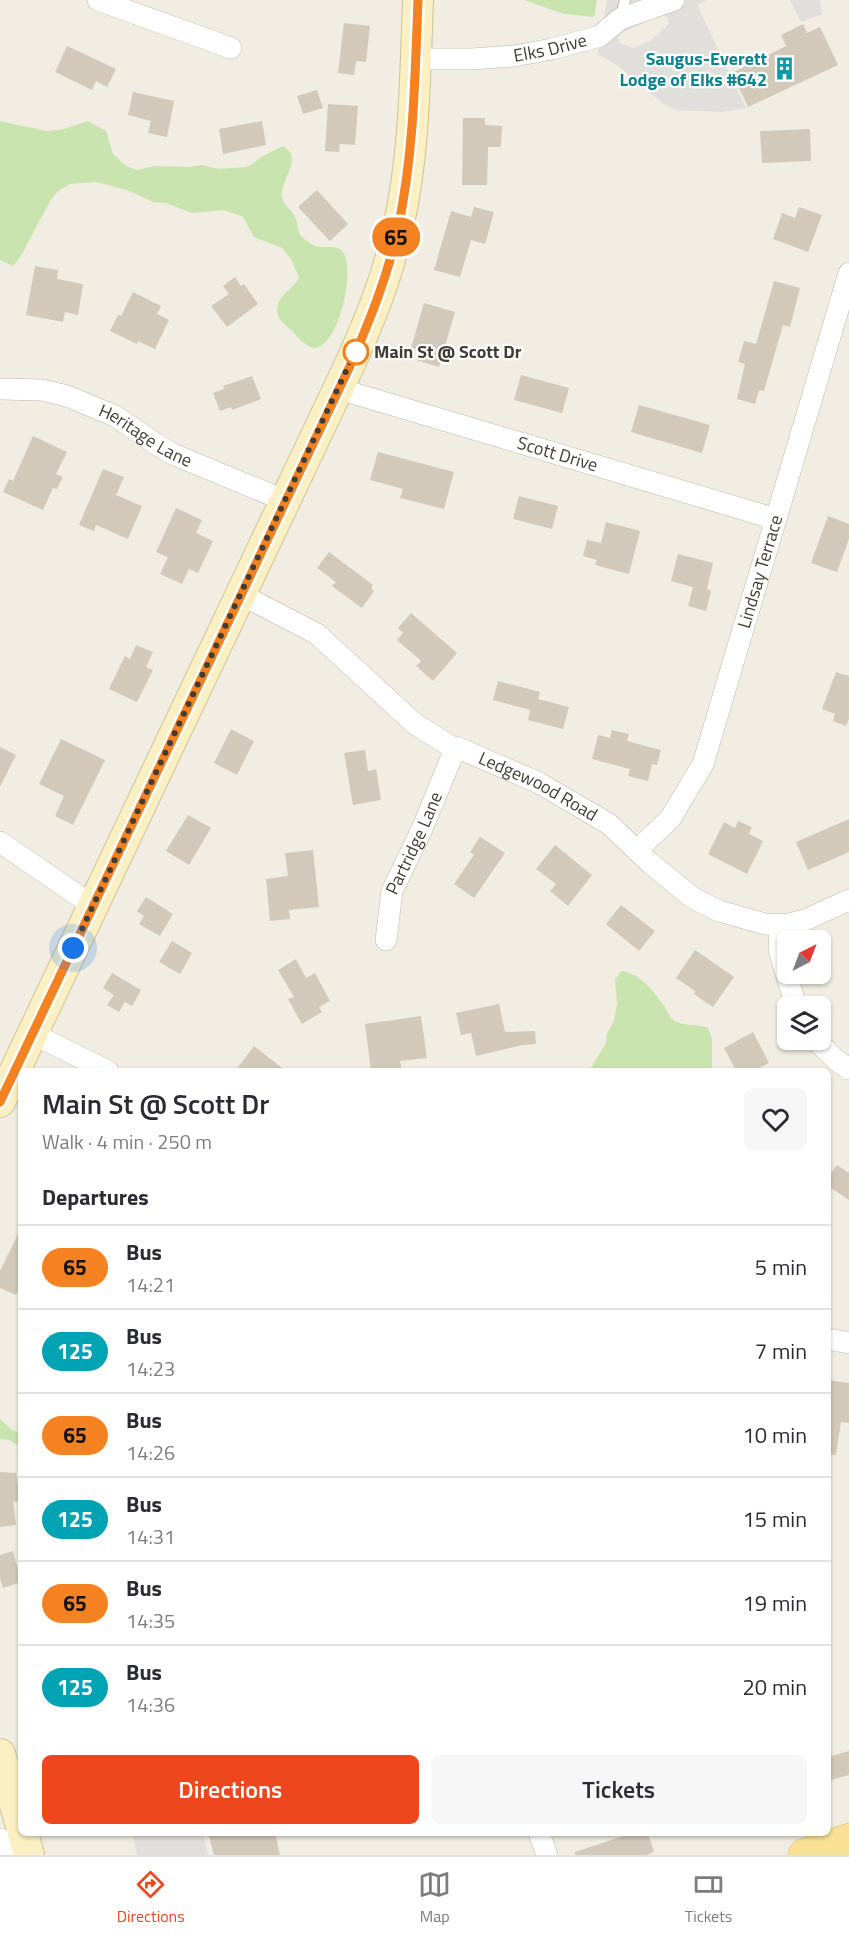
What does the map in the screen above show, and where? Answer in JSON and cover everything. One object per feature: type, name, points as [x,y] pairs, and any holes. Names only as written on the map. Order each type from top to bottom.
[{"type":"main road","points":[[0,1102],[339,389],[378,297],[398,228],[409,167],[418,0]]},
{"type":"main road","points":[[0,1754],[18,1815]]},
{"type":"main road","points":[[805,1855],[849,1840]]},
{"type":"street","points":[[98,0],[231,48]]},
{"type":"street","name":"Elks Drive","points":[[416,59],[513,56],[552,49],[600,36],[622,10],[674,0]]},
{"type":"street","name":"Lindsay Terrace","points":[[637,850],[670,819],[703,764],[849,273]]},
{"type":"street","name":"Heritage Lane","points":[[0,389],[42,390],[67,396],[115,416],[159,446],[286,501]]},
{"type":"street","name":"Scott Drive","points":[[339,389],[776,519]]},
{"type":"street","name":"Ledgewood Road","points":[[242,595],[317,634],[415,724],[455,749],[456,747],[538,783],[609,824],[668,878],[701,902],[735,916],[765,924],[780,924],[805,920],[849,900]]},
{"type":"street","name":"Partridge Lane","points":[[386,940],[392,891],[422,829],[455,749]]},
{"type":"street","points":[[0,842],[93,906]]},
{"type":"street","points":[[780,924],[779,950],[793,996]]},
{"type":"street","points":[[32,1033],[102,1068]]},
{"type":"street","points":[[826,1050],[849,1069]]},
{"type":"street","points":[[831,1340],[849,1343]]},
{"type":"street","points":[[540,1836],[547,1855]]},
{"type":"street","points":[[0,1842],[26,1842]]},
{"type":"green space","points":[[524,0],[597,0],[594,17],[564,14]]},
{"type":"green space","points":[[0,121],[46,131],[64,129],[88,121],[106,131],[113,154],[126,166],[137,170],[155,166],[201,165],[219,169],[245,167],[283,146],[289,151],[292,163],[282,191],[282,198],[295,217],[300,235],[315,246],[339,249],[346,259],[346,288],[343,305],[331,335],[323,344],[314,348],[300,340],[281,321],[277,312],[278,305],[299,277],[291,259],[282,248],[254,237],[243,217],[224,210],[192,213],[166,203],[153,202],[127,190],[96,182],[70,184],[57,192],[50,201],[21,256],[13,266],[0,260]]},
{"type":"green space","points":[[621,971],[641,979],[675,1021],[708,1028],[712,1039],[712,1068],[591,1068],[606,1043],[607,1034],[614,1020],[617,1004],[615,980]]},
{"type":"green space","points":[[0,1419],[18,1432],[18,1445],[9,1440],[0,1439]]},
{"type":"shaded area","points":[[607,0],[708,0],[697,5],[746,108],[722,112],[674,110],[617,65],[597,54]],"holes":[[[658,16],[668,19],[668,25],[651,40],[634,48],[620,43],[618,38],[620,34]]]},
{"type":"shaded area","points":[[790,0],[820,0],[822,14],[801,22]]},
{"type":"shaded area","points":[[133,1836],[204,1836],[208,1855],[137,1855]]},
{"type":"building","points":[[344,23],[370,26],[366,62],[356,61],[354,75],[338,73]]},
{"type":"building","name":"Saugus-Everett Lodge of Elks #642","points":[[803,24],[807,33],[820,27],[838,65],[748,107],[732,73],[786,46],[781,35]]},
{"type":"building","points":[[67,46],[116,69],[107,87],[96,81],[92,90],[55,72]]},
{"type":"building","points":[[317,90],[323,108],[303,114],[297,96]]},
{"type":"building","points":[[133,92],[174,101],[167,137],[148,133],[151,121],[128,115]]},
{"type":"building","points":[[328,104],[358,106],[355,145],[340,144],[339,152],[325,151]]},
{"type":"building","points":[[463,118],[485,118],[485,125],[502,126],[501,147],[488,147],[487,185],[462,185]]},
{"type":"building","points":[[262,121],[266,145],[223,154],[219,129]]},
{"type":"building","points":[[810,129],[811,161],[762,163],[760,131]]},
{"type":"building","points":[[317,190],[348,224],[330,241],[298,207]]},
{"type":"building","points":[[474,207],[494,212],[485,244],[471,240],[460,277],[434,270],[451,211],[471,217]]},
{"type":"building","points":[[799,207],[822,215],[808,252],[773,239],[782,213],[795,218]]},
{"type":"building","points":[[35,266],[58,270],[57,279],[83,284],[78,315],[65,312],[63,322],[26,315]]},
{"type":"building","points":[[235,277],[241,286],[244,284],[258,304],[227,327],[211,306],[229,294],[223,286]]},
{"type":"building","points":[[774,281],[800,288],[790,327],[783,325],[764,391],[759,390],[755,404],[737,399],[745,364],[738,362],[744,341],[756,344]]},
{"type":"building","points":[[133,292],[161,306],[157,314],[169,320],[155,349],[138,341],[137,344],[110,331],[118,315],[121,316]]},
{"type":"building","points":[[424,303],[455,312],[439,367],[416,360],[419,350],[411,348]]},
{"type":"building","points":[[521,375],[569,388],[562,413],[514,400]]},
{"type":"building","points":[[252,376],[261,399],[232,410],[231,407],[220,411],[213,393],[224,389],[223,386]]},
{"type":"building","points":[[639,405],[710,425],[702,453],[631,432]]},
{"type":"building","points":[[33,436],[67,452],[56,474],[63,477],[57,489],[53,488],[43,510],[3,492],[9,479],[13,481]]},
{"type":"building","points":[[378,452],[454,472],[444,509],[400,498],[403,489],[370,480]]},
{"type":"building","points":[[103,469],[124,477],[116,495],[142,506],[128,539],[96,525],[94,531],[79,525]]},
{"type":"building","points":[[519,496],[558,506],[552,529],[513,519]]},
{"type":"building","points":[[176,508],[202,520],[196,533],[213,541],[198,573],[189,569],[182,584],[160,574],[168,557],[156,552]]},
{"type":"building","points":[[828,516],[849,524],[849,539],[837,572],[811,563]]},
{"type":"building","points":[[606,522],[640,531],[629,574],[595,565],[597,560],[583,556],[587,540],[601,543]]},
{"type":"building","points":[[329,552],[373,585],[371,588],[374,591],[362,608],[332,586],[336,582],[317,568]]},
{"type":"building","points":[[678,554],[713,563],[707,589],[711,591],[706,611],[688,606],[693,587],[671,581]]},
{"type":"building","points":[[411,613],[457,653],[433,681],[416,666],[421,661],[397,640],[403,633],[398,628]]},
{"type":"building","points":[[136,645],[153,652],[146,667],[153,670],[137,702],[109,689],[125,656],[130,659]]},
{"type":"building","points":[[836,672],[849,676],[849,719],[846,726],[833,721],[835,714],[822,709]]},
{"type":"building","points":[[498,681],[540,692],[538,699],[569,707],[563,729],[528,720],[530,710],[493,700]]},
{"type":"building","points":[[231,729],[254,741],[237,775],[214,763]]},
{"type":"building","points":[[612,730],[629,734],[627,741],[661,750],[657,765],[652,764],[648,781],[628,776],[630,769],[592,759],[598,735],[610,738]]},
{"type":"building","points":[[61,739],[105,760],[73,825],[55,816],[64,796],[39,784]]},
{"type":"building","points":[[0,747],[16,755],[0,787]]},
{"type":"building","points":[[365,750],[368,771],[376,769],[381,800],[353,805],[344,753]]},
{"type":"building","points":[[188,815],[211,828],[189,865],[166,851]]},
{"type":"building","points":[[849,819],[849,852],[808,870],[796,842]]},
{"type":"building","points":[[738,821],[752,827],[749,834],[763,841],[747,874],[708,854],[724,822],[735,828]]},
{"type":"building","points":[[480,837],[505,853],[474,898],[454,884],[474,855],[470,852]]},
{"type":"building","points":[[555,845],[592,875],[568,906],[550,891],[556,884],[536,869]]},
{"type":"building","points":[[313,850],[319,907],[289,910],[290,919],[270,921],[266,879],[288,876],[285,853]]},
{"type":"building","points":[[146,897],[173,914],[160,936],[139,924],[144,916],[137,911]]},
{"type":"building","points":[[621,905],[655,931],[639,951],[606,924]]},
{"type":"building","points":[[172,941],[192,953],[180,974],[159,962]]},
{"type":"building","points":[[695,950],[734,977],[713,1007],[676,978]]},
{"type":"building","points":[[296,959],[306,978],[315,973],[330,1001],[319,1007],[322,1012],[302,1024],[288,999],[294,997],[278,970]]},
{"type":"building","points":[[112,973],[141,990],[132,1006],[125,1002],[119,1012],[107,1005],[114,995],[103,988]]},
{"type":"building","points":[[499,1004],[505,1032],[535,1031],[536,1044],[476,1056],[471,1033],[461,1035],[456,1013]]},
{"type":"building","points":[[421,1016],[427,1058],[400,1061],[401,1068],[371,1068],[365,1024]]},
{"type":"building","points":[[753,1032],[769,1063],[759,1068],[734,1068],[724,1048]]},
{"type":"building","points":[[254,1046],[282,1068],[237,1068]]},
{"type":"building","points":[[837,1165],[849,1173],[849,1200],[831,1188],[831,1174]]},
{"type":"building","points":[[18,1234],[18,1291],[16,1295],[0,1288],[0,1271]]},
{"type":"building","points":[[831,1380],[849,1383],[849,1423],[841,1422],[836,1455],[831,1454]]},
{"type":"building","points":[[0,1472],[16,1473],[18,1501],[13,1502],[16,1525],[0,1527]]},
{"type":"building","points":[[13,1551],[18,1570],[18,1583],[3,1588],[0,1578],[0,1555]]},
{"type":"building","points":[[849,1751],[849,1775],[831,1780],[831,1756]]},
{"type":"building","points":[[209,1836],[276,1836],[280,1855],[214,1855]]},
{"type":"building","points":[[624,1836],[649,1836],[654,1852],[647,1855],[575,1855],[575,1852]]},
{"type":"bus line","name":"65","points":[[0,1102],[350,366],[378,297],[398,228],[409,167],[418,0]]},
{"type":"place","name":"Saugus-Everett Lodge of Elks #642","points":[[785,69]]},
{"type":"place","name":"Main St @ Scott Dr","points":[[356,352]]},
{"type":"route","points":[[73,948],[357,348],[356,352]]}]
